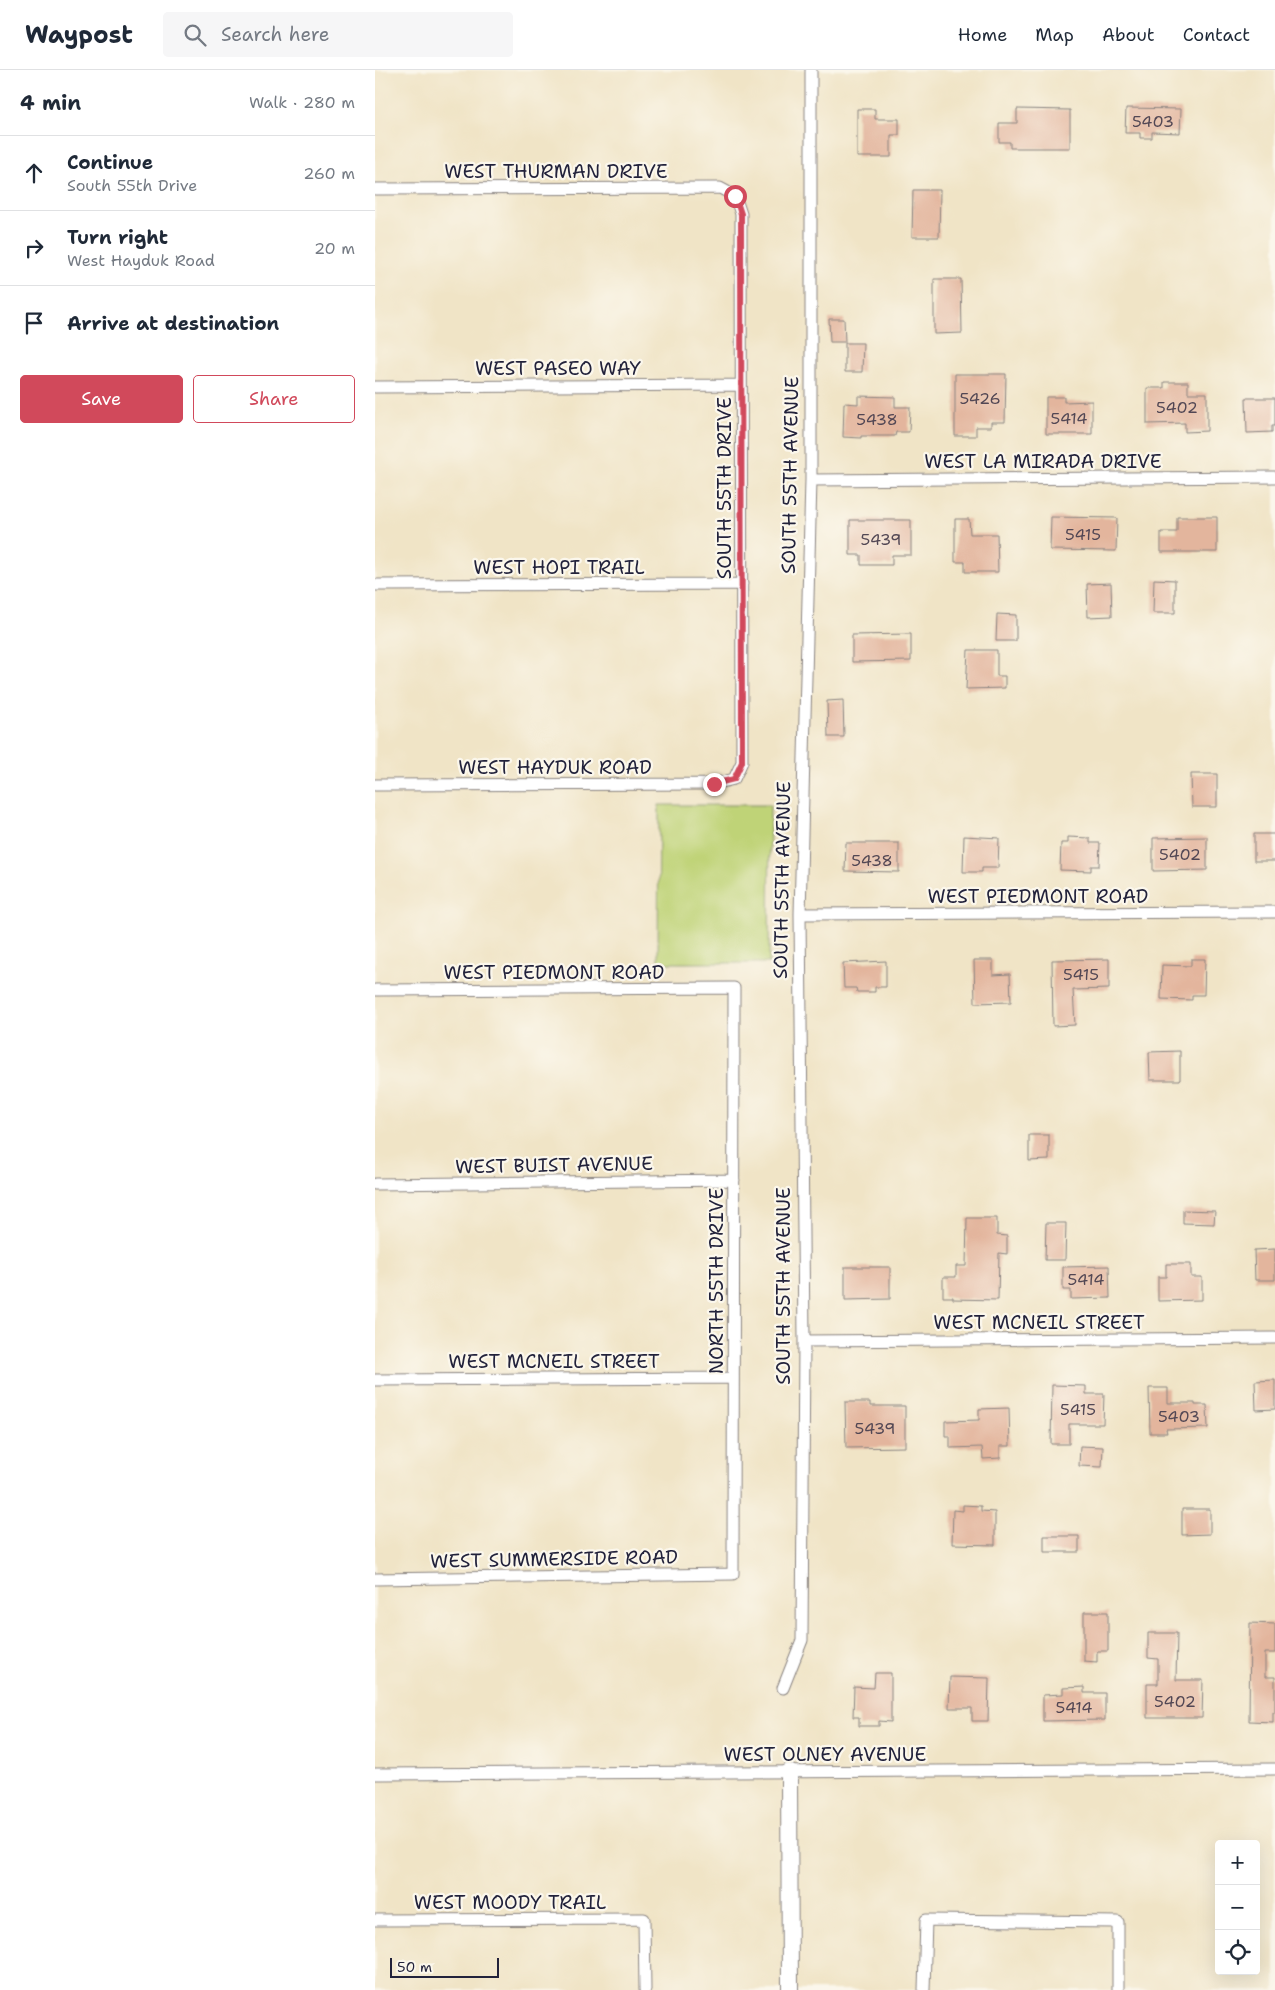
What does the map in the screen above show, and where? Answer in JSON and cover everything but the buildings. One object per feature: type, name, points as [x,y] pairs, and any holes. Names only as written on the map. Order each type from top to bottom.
[{"type":"street","name":"SOUTH 55TH AVENUE","points":[[783,1688],[801,1640],[804,1341],[800,914],[811,480],[811,70]]},
{"type":"street","name":"WEST THURMAN DRIVE","points":[[375,189],[720,188],[735,196]]},
{"type":"street","name":"SOUTH 55TH DRIVE","points":[[734,779],[742,762],[741,214],[735,196]]},
{"type":"street","name":"WEST PASEO WAY","points":[[375,387],[741,385]]},
{"type":"street","name":"WEST LA MIRADA DRIVE","points":[[811,480],[1275,477]]},
{"type":"street","name":"WEST HOPI TRAIL","points":[[375,585],[742,584]]},
{"type":"street","name":"WEST HAYDUK ROAD","points":[[375,785],[714,784],[734,779]]},
{"type":"street","name":"WEST PIEDMONT ROAD","points":[[800,914],[1275,912]]},
{"type":"street","name":"WEST PIEDMONT ROAD","points":[[375,990],[734,988]]},
{"type":"street","name":"NORTH 55TH DRIVE","points":[[733,1574],[734,988]]},
{"type":"street","name":"WEST BUIST AVENUE","points":[[375,1184],[734,1180]]},
{"type":"street","name":"WEST MCNEIL STREET","points":[[804,1341],[1275,1338]]},
{"type":"street","name":"WEST MCNEIL STREET","points":[[375,1380],[733,1378]]},
{"type":"street","name":"WEST SUMMERSIDE ROAD","points":[[375,1579],[733,1574]]},
{"type":"street","name":"WEST OLNEY AVENUE","points":[[375,1774],[1275,1769]]},
{"type":"street","points":[[789,1772],[790,1990]]},
{"type":"street","name":"WEST MOODY TRAIL","points":[[375,1920],[644,1919],[645,1990]]},
{"type":"street","points":[[924,1990],[925,1920],[1118,1922],[1118,1990]]},
{"type":"green space","points":[[659,805],[770,805],[769,963],[658,963]]},
{"type":"route","points":[[714,784],[734,779],[742,762],[741,214],[735,196]]}]
